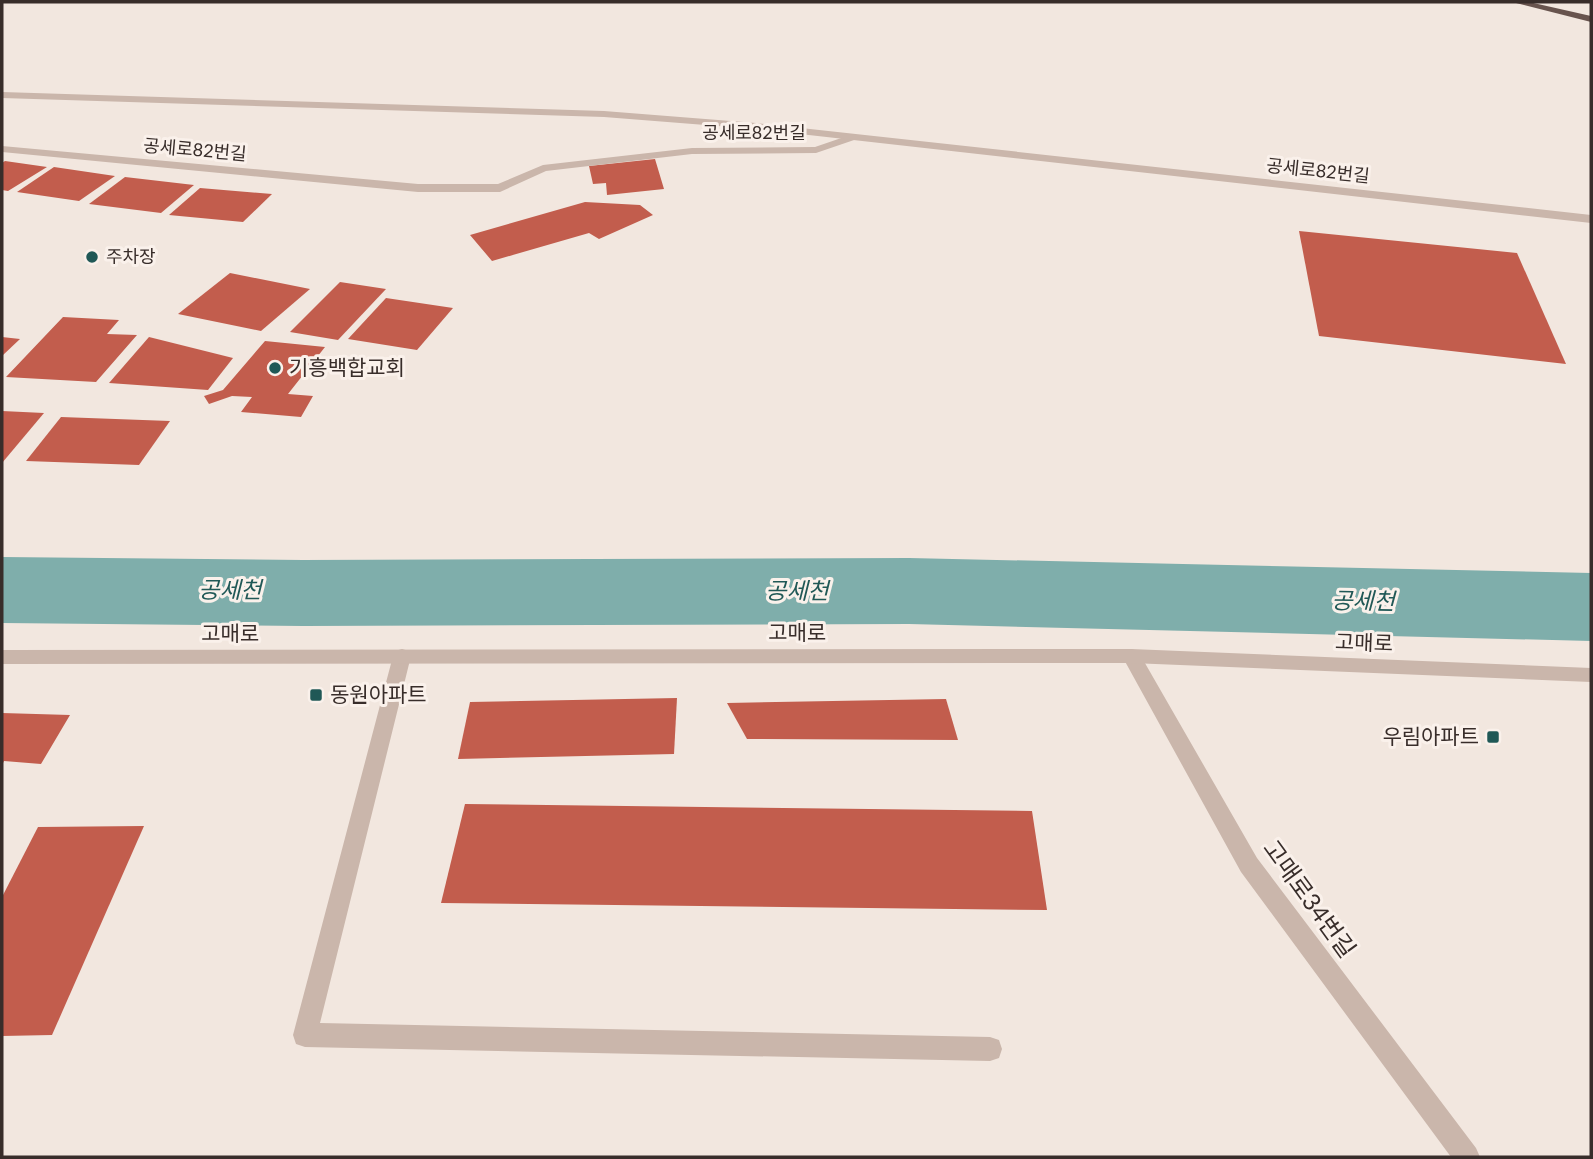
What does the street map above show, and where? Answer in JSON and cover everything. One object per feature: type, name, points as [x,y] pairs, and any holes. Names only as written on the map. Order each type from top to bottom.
[{"type":"highway","points":[[1517,2],[1590,18]]},
{"type":"street","points":[[2,95],[604,114],[853,137]]},
{"type":"street","name":"공세로82번길","points":[[2,149],[418,188],[500,188],[543,168],[692,150],[816,150],[853,137],[1591,219]]},
{"type":"street","points":[[402,656],[304,1035],[990,1049]]},
{"type":"street","name":"고매로","points":[[2,657],[1131,656],[1591,675]]},
{"type":"street","name":"고매로34번길","points":[[1131,656],[1249,865],[1467,1157]]},
{"type":"building","points":[[655,159],[664,189],[607,195],[606,183],[593,184],[589,166]]},
{"type":"building","points":[[5,161],[47,167],[8,191],[2,190],[2,163]]},
{"type":"building","points":[[54,167],[115,176],[79,201],[17,192]]},
{"type":"building","points":[[125,177],[194,185],[161,213],[89,204]]},
{"type":"building","points":[[200,188],[272,194],[243,222],[169,215]]},
{"type":"building","points":[[585,202],[640,205],[653,215],[599,239],[589,233],[492,261],[470,235]]},
{"type":"building","points":[[1299,231],[1517,253],[1566,364],[1319,336]]},
{"type":"building","points":[[230,273],[310,289],[261,331],[178,314]]},
{"type":"building","points":[[340,282],[386,289],[338,340],[290,332]]},
{"type":"building","points":[[386,298],[453,308],[417,350],[348,339]]},
{"type":"building","points":[[63,317],[119,320],[107,334],[137,335],[96,382],[6,377]]},
{"type":"building","points":[[2,337],[20,339],[2,356]]},
{"type":"building","points":[[149,337],[233,358],[208,390],[109,383]]},
{"type":"building","name":"기흥백합교회","points":[[265,341],[325,347],[288,394],[313,396],[301,417],[241,412],[252,397],[232,396],[209,404],[204,396],[223,390]]},
{"type":"building","points":[[2,411],[44,413],[2,463]]},
{"type":"building","points":[[61,417],[170,421],[139,465],[26,461]]},
{"type":"building","points":[[677,698],[674,754],[458,759],[470,702]]},
{"type":"building","points":[[946,699],[958,740],[747,739],[727,703]]},
{"type":"building","points":[[2,713],[70,715],[41,764],[4,761],[2,765]]},
{"type":"building","points":[[465,804],[1032,811],[1047,910],[441,903]]},
{"type":"building","points":[[144,826],[52,1035],[2,1036],[2,897],[38,827]]},
{"type":"waterway","name":"공세천","points":[[2,590],[303,593],[909,591],[1591,607]]},
{"type":"place","name":"주차장","points":[[92,257]]},
{"type":"place","name":"기흥백합교회","points":[[275,368]]},
{"type":"place","name":"동원아파트","points":[[316,695]]},
{"type":"place","name":"우림아파트","points":[[1493,737]]}]
